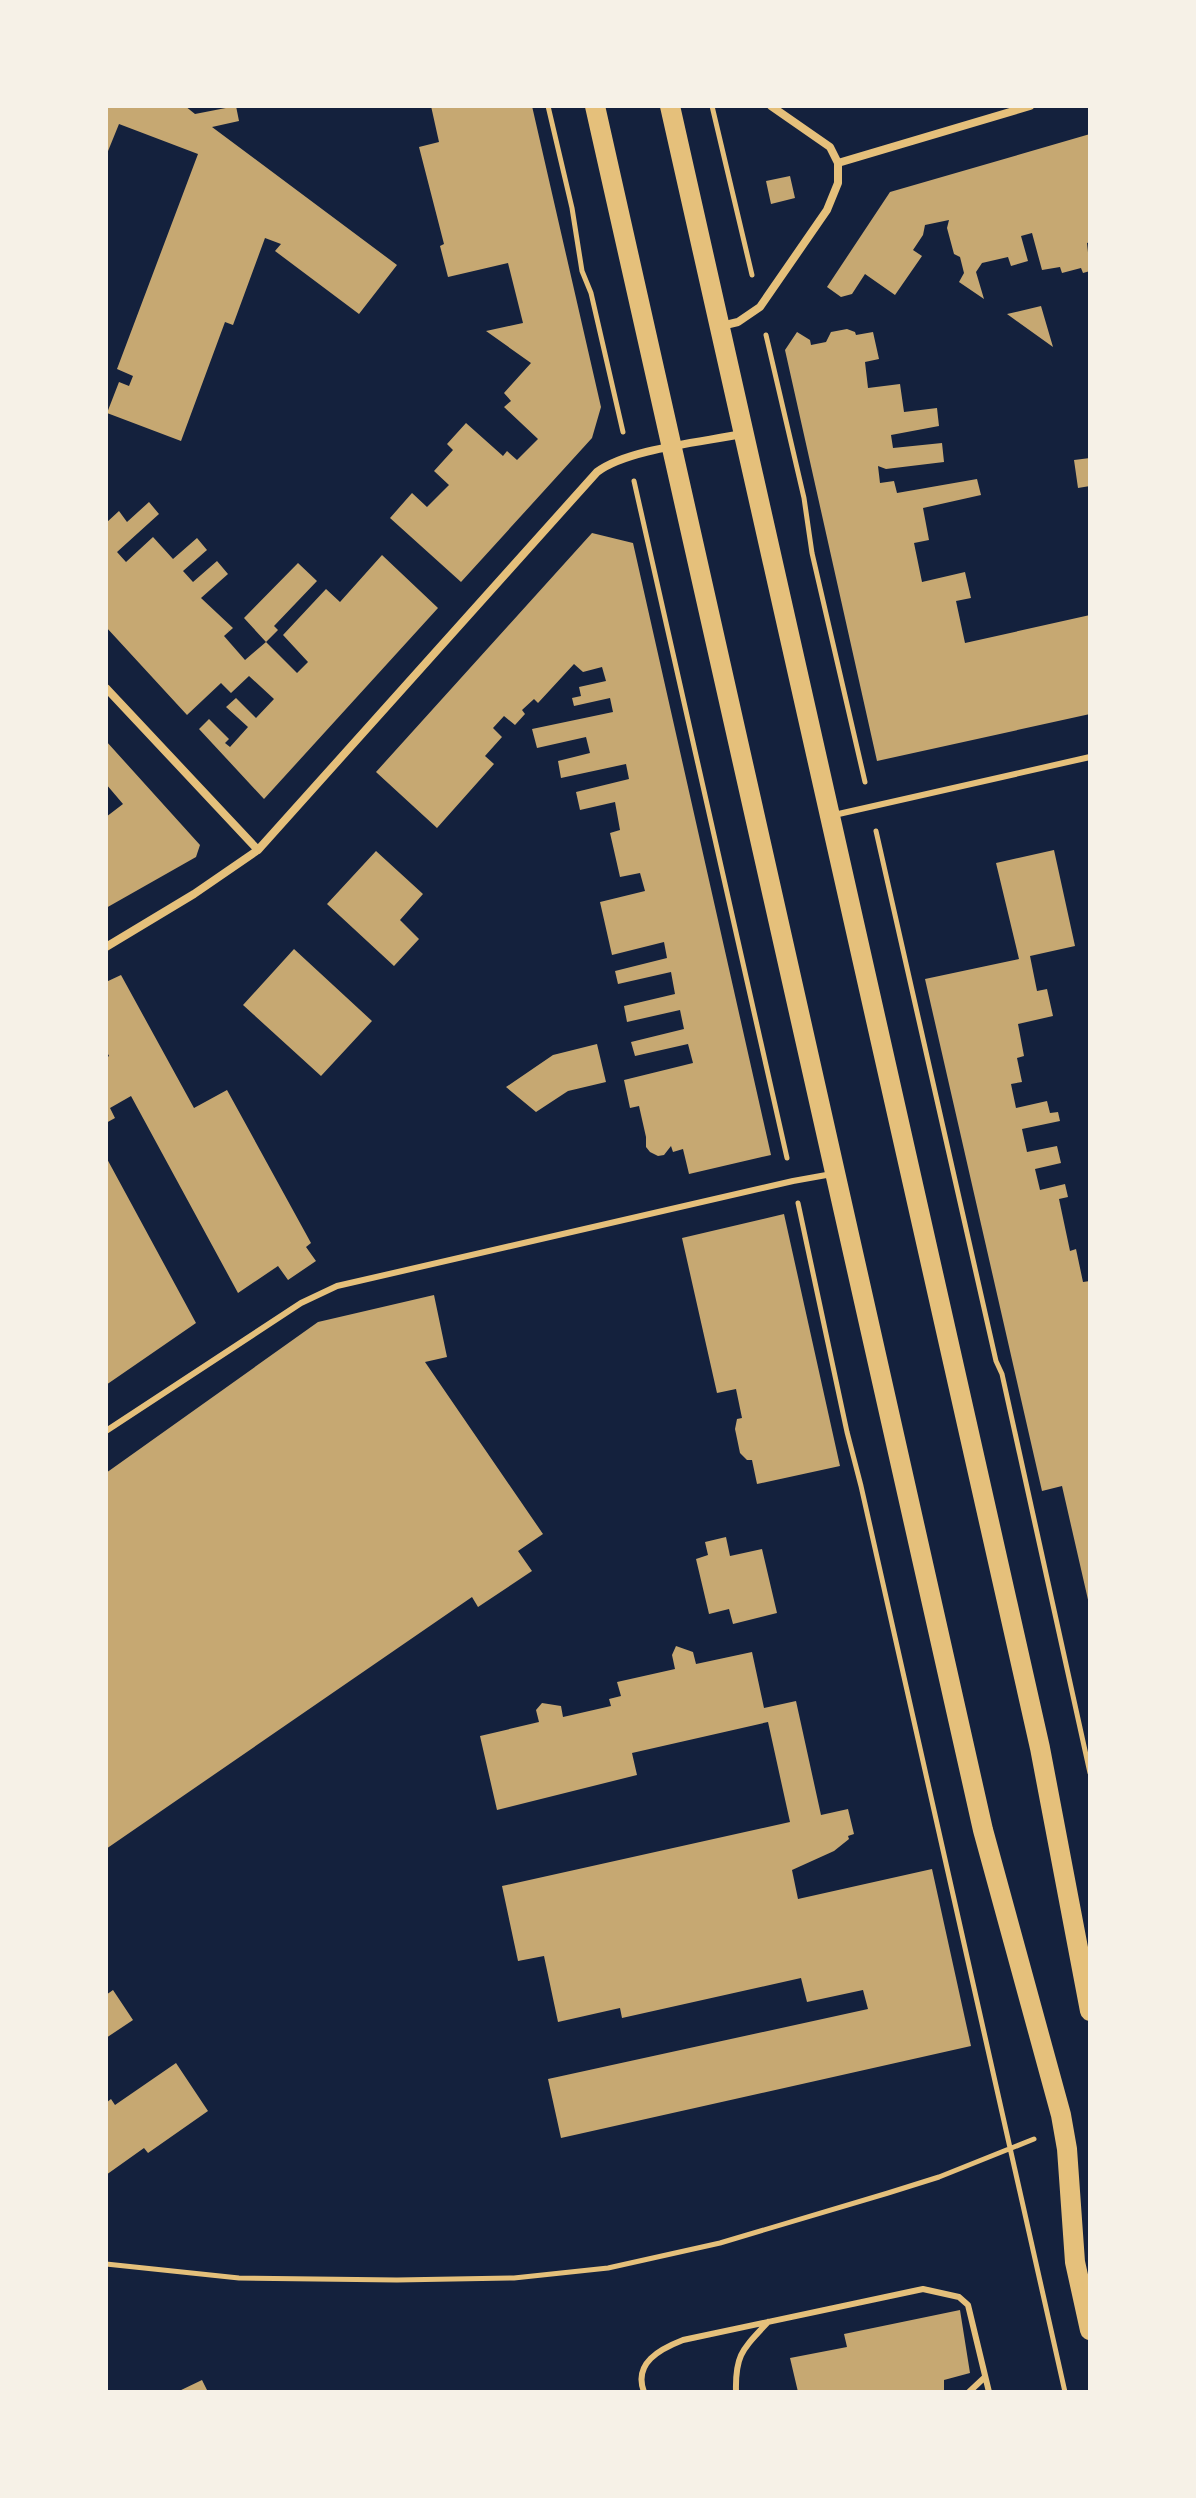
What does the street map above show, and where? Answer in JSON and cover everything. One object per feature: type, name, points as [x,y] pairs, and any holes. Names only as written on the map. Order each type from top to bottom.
[{"type":"main road","points":[[595,106],[983,1830],[1063,2125],[1075,2262],[1090,2330]]},
{"type":"main road","points":[[670,106],[1040,1748],[1085,1953],[1090,2011]]},
{"type":"street","points":[[720,327],[738,322],[760,307],[833,200],[838,183],[838,163],[830,147],[771,106]]},
{"type":"street","points":[[838,163],[1030,106]]},
{"type":"street","points":[[106,947],[194,894],[258,850],[597,472],[606,465],[629,457],[745,433]]},
{"type":"street","points":[[106,688],[258,850]]},
{"type":"lane","points":[[831,815],[1090,757]]},
{"type":"lane","points":[[106,1431],[301,1303],[337,1286],[793,1181],[836,1174]]},
{"type":"lane","points":[[644,2392],[641,2384],[645,2364],[660,2349],[683,2340],[923,2289],[959,2297],[968,2305],[989,2392]]},
{"type":"lane","points":[[736,2392],[741,2351],[768,2322]]},
{"type":"lane","points":[[969,2392],[985,2377]]},
{"type":"path","points":[[548,106],[572,208],[582,271],[591,293],[629,457],[1065,2392]]},
{"type":"path","points":[[712,106],[804,498],[870,807],[996,1361],[1002,1374],[1090,1773]]},
{"type":"path","points":[[767,531],[807,522]]},
{"type":"path","points":[[651,554],[694,545]]},
{"type":"path","points":[[861,1486],[903,1477]]},
{"type":"path","points":[[106,2264],[239,2278],[307,2280],[486,2279],[595,2270],[720,2243],[901,2189],[995,2156]]},
{"type":"building","points":[[106,106],[185,106],[195,114],[236,106],[239,121],[212,127],[397,265],[359,314],[275,251],[281,244],[265,238],[233,325],[225,322],[181,441],[107,413],[119,382],[129,386],[133,376],[117,369],[198,154],[119,124],[106,156]]},
{"type":"building","points":[[431,106],[532,106],[601,407],[592,438],[461,582],[390,518],[412,493],[427,507],[449,485],[434,471],[453,450],[447,444],[466,423],[503,456],[507,451],[517,460],[538,439],[504,407],[511,401],[504,393],[531,363],[486,331],[523,323],[508,263],[448,277],[440,246],[444,244],[419,147],[439,142]]},
{"type":"building","points":[[1090,134],[1090,242],[1087,243],[1090,271],[1083,273],[1081,268],[1062,273],[1060,267],[1042,270],[1032,233],[1021,236],[1028,261],[1011,266],[1008,257],[982,263],[976,272],[984,299],[959,282],[964,273],[960,257],[954,254],[947,228],[949,220],[925,225],[923,235],[913,250],[922,256],[895,295],[865,274],[852,294],[841,297],[827,287],[890,192]]},
{"type":"building","points":[[790,176],[795,198],[771,204],[766,181]]},
{"type":"building","points":[[1041,306],[1053,347],[1007,314]]},
{"type":"building","points":[[847,329],[856,335],[873,332],[879,359],[865,362],[868,388],[900,384],[904,412],[937,408],[939,426],[891,435],[893,448],[942,443],[944,462],[886,469],[878,466],[880,483],[894,481],[897,493],[977,479],[981,495],[923,508],[929,540],[914,543],[922,582],[965,572],[971,598],[956,601],[965,643],[1090,615],[1090,714],[877,761],[785,350],[797,332],[810,340],[811,345],[826,342],[831,332]]},
{"type":"building","points":[[1090,458],[1090,486],[1078,488],[1074,460]]},
{"type":"building","points":[[149,502],[159,514],[117,552],[126,562],[153,537],[173,559],[197,538],[207,550],[183,571],[193,582],[217,561],[228,574],[201,598],[233,628],[224,636],[245,660],[266,642],[297,673],[308,662],[283,635],[326,589],[340,602],[382,555],[438,608],[264,799],[199,729],[209,719],[229,739],[225,743],[230,747],[248,727],[226,707],[236,698],[256,718],[274,699],[249,676],[231,693],[221,683],[187,715],[106,627],[106,523],[119,511],[127,522]]},
{"type":"building","points":[[592,533],[633,543],[771,1155],[689,1174],[683,1149],[673,1152],[671,1146],[664,1155],[658,1156],[646,1147],[639,1106],[630,1108],[624,1080],[693,1063],[688,1044],[635,1056],[631,1042],[684,1029],[680,1010],[627,1022],[624,1006],[675,994],[671,972],[618,984],[615,971],[667,958],[664,942],[612,955],[600,902],[645,891],[640,873],[620,877],[610,833],[620,830],[615,802],[580,810],[576,792],[629,779],[626,764],[561,778],[558,761],[590,753],[586,737],[537,748],[532,729],[613,712],[610,698],[574,706],[572,698],[581,696],[579,687],[606,681],[602,667],[583,672],[574,664],[538,703],[534,699],[522,710],[525,714],[515,725],[504,716],[493,728],[502,737],[485,756],[494,764],[437,828],[376,772]]},
{"type":"building","points":[[298,563],[317,581],[274,626],[278,630],[266,642],[244,618]]},
{"type":"building","points":[[106,741],[200,845],[196,857],[106,908],[106,817],[123,804],[106,784]]},
{"type":"building","points":[[1054,850],[1075,946],[1030,956],[1037,991],[1047,989],[1053,1016],[1018,1024],[1024,1056],[1017,1058],[1022,1082],[1011,1084],[1016,1108],[1047,1101],[1050,1113],[1058,1112],[1060,1121],[1022,1129],[1027,1152],[1057,1146],[1061,1163],[1035,1169],[1040,1190],[1065,1184],[1068,1197],[1059,1199],[1070,1251],[1076,1249],[1083,1282],[1090,1281],[1089,1604],[1062,1486],[1042,1491],[925,979],[1019,959],[996,863]]},
{"type":"building","points":[[376,851],[423,894],[400,920],[419,939],[394,966],[327,904]]},
{"type":"building","points":[[294,949],[372,1021],[321,1076],[243,1005]]},
{"type":"building","points":[[121,975],[194,1108],[227,1090],[311,1243],[306,1247],[316,1261],[288,1280],[278,1266],[238,1293],[131,1096],[110,1108],[115,1118],[106,1123],[106,1058],[109,1056],[106,1050],[106,982]]},
{"type":"building","points":[[597,1044],[606,1082],[568,1091],[536,1112],[506,1087],[553,1055]]},
{"type":"building","points":[[106,1157],[196,1323],[106,1385]]},
{"type":"building","points":[[784,1214],[840,1466],[757,1484],[752,1460],[747,1460],[740,1453],[735,1429],[737,1419],[742,1418],[736,1389],[717,1393],[682,1238]]},
{"type":"building","points":[[434,1295],[447,1357],[425,1362],[543,1534],[518,1551],[532,1571],[478,1607],[472,1597],[106,1849],[106,1473],[318,1322]]},
{"type":"building","points":[[726,1537],[730,1556],[762,1549],[777,1613],[733,1624],[729,1609],[709,1614],[696,1559],[708,1555],[705,1542]]},
{"type":"building","points":[[676,1646],[693,1652],[696,1664],[752,1652],[764,1708],[796,1701],[821,1815],[848,1809],[854,1834],[834,1851],[792,1870],[798,1899],[932,1869],[971,2046],[561,2138],[548,2079],[868,2009],[863,1990],[807,2002],[801,1978],[622,2018],[620,2008],[558,2022],[544,1956],[518,1961],[502,1886],[790,1822],[768,1722],[632,1753],[637,1775],[497,1810],[480,1736],[539,1722],[536,1710],[542,1703],[561,1706],[563,1717],[611,1706],[609,1699],[621,1696],[617,1682],[675,1669],[672,1655]]},
{"type":"building","points":[[113,1990],[133,2020],[106,2038],[106,1995]]},
{"type":"building","points":[[176,2063],[208,2111],[148,2153],[144,2148],[106,2175],[106,2103],[111,2099],[115,2105]]},
{"type":"building","points":[[960,2310],[970,2373],[944,2380],[944,2392],[798,2392],[790,2358],[847,2347],[844,2334]]},
{"type":"building","points":[[202,2380],[208,2392],[177,2392]]}]
